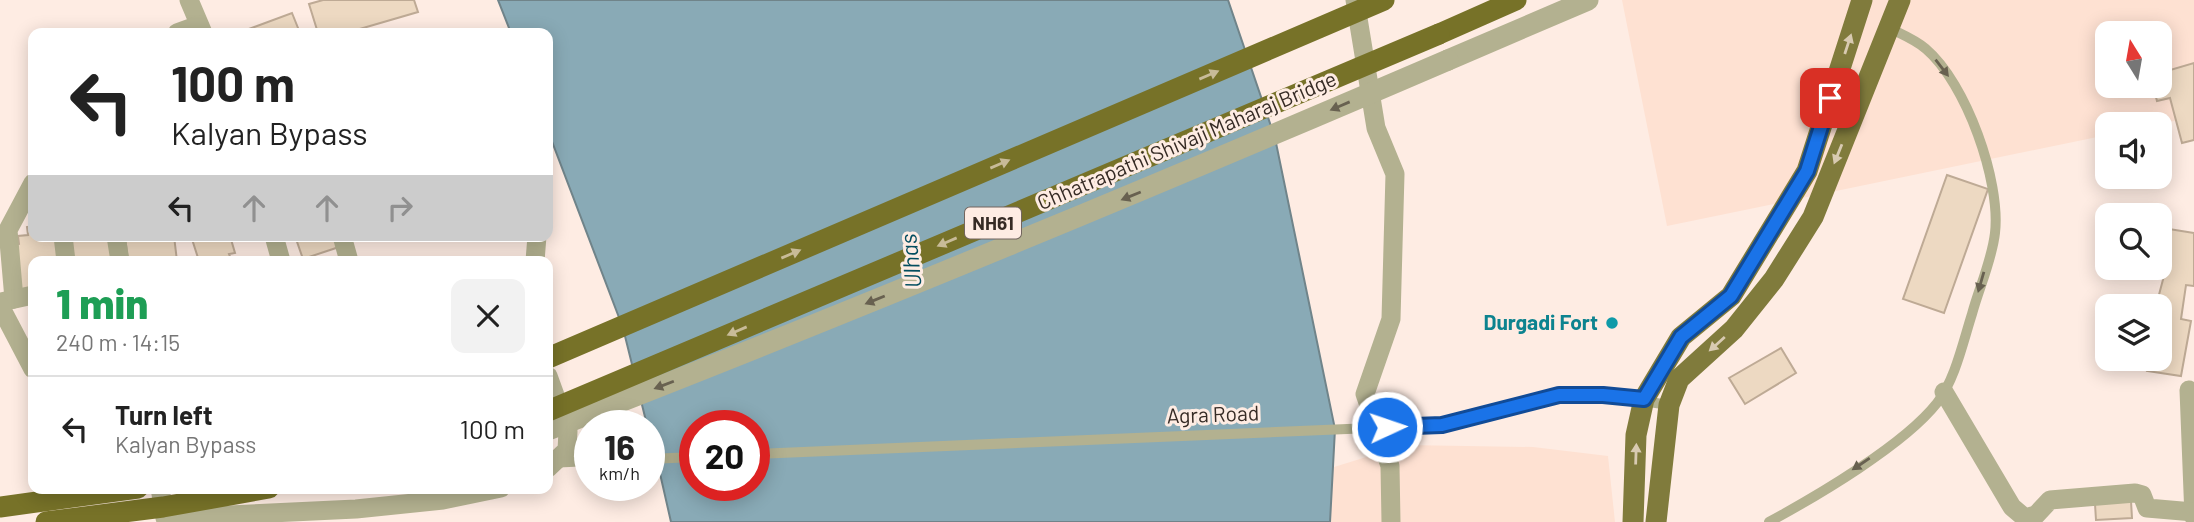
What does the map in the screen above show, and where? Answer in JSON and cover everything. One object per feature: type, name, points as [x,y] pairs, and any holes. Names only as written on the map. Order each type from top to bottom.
[{"type":"highway","name":"NH61","points":[[553,356],[1384,0]]},
{"type":"highway","name":"Chhatrapathi Shivaji Maharaj Bridge","points":[[553,409],[1516,0]]},
{"type":"highway","points":[[0,507],[92,494]]},
{"type":"highway","points":[[54,522],[163,509],[239,494]]},
{"type":"main road","points":[[1633,522],[1636,435],[1644,399],[1681,337],[1731,296],[1807,171],[1862,0]]},
{"type":"main road","points":[[1656,522],[1656,498],[1669,405],[1679,379],[1734,329],[1774,279],[1812,217],[1900,0]]},
{"type":"street","points":[[1356,0],[1377,128],[1395,174],[1391,319],[1365,394],[1390,466],[1391,522]]},
{"type":"street","points":[[553,428],[728,361],[1167,181],[1588,0]]},
{"type":"street","points":[[28,191],[8,230],[12,301],[28,353]]},
{"type":"street","points":[[553,390],[568,431],[567,450],[553,462]]},
{"type":"street","points":[[2189,390],[2194,517]]},
{"type":"street","points":[[1944,392],[2012,507],[2025,518],[2036,514],[2050,500],[2135,493],[2141,495],[2147,508],[2194,512]]},
{"type":"street","points":[[163,509],[221,519],[356,515],[472,494]]},
{"type":"lane","points":[[1769,522],[1801,505],[1911,431],[1944,392],[1964,342],[1995,234],[1996,197],[1992,176],[1971,119],[1948,75],[1926,48],[1889,28]]},
{"type":"lane","name":"Agra Road","points":[[770,453],[1442,425],[1559,395],[1603,395],[1644,399],[1669,405]]},
{"type":"lane","points":[[553,465],[574,463]]},
{"type":"lane","points":[[1656,498],[1665,522]]},
{"type":"shaded area","points":[[1622,0],[2194,0],[2194,117],[2172,121],[2172,112],[2095,112],[2095,137],[1667,226]]},
{"type":"shaded area","points":[[1405,445],[1533,447],[1608,456],[1615,522],[1309,522],[1318,472]]},
{"type":"water","name":"Ulhas","points":[[498,0],[1228,0],[1275,138],[1335,429],[1330,522],[671,522],[665,496],[665,410],[643,410],[623,328],[553,144],[553,28],[509,28]]},
{"type":"building","points":[[323,0],[414,0],[418,12],[363,28],[316,28],[309,4]]},
{"type":"building","points":[[292,13],[298,28],[252,28]]},
{"type":"building","points":[[2194,63],[2194,140],[2182,143],[2170,98],[2172,69]]},
{"type":"building","points":[[1947,175],[1988,189],[1944,313],[1903,299]]},
{"type":"building","points":[[2172,229],[2194,233],[2194,286],[2186,285],[2181,319],[2191,321],[2181,376],[2147,371],[2172,371],[2172,294],[2159,294],[2163,280],[2172,280]]},
{"type":"building","points":[[28,235],[28,242],[60,242],[62,256],[28,256],[28,292],[18,294],[12,245],[19,244],[18,236]]},
{"type":"building","points":[[66,242],[113,242],[114,256],[68,256]]},
{"type":"building","points":[[126,242],[175,242],[176,256],[127,256]]},
{"type":"building","points":[[193,242],[232,242],[235,253],[229,254],[230,256],[197,256]]},
{"type":"building","points":[[297,242],[338,242],[339,247],[312,256],[302,256]]},
{"type":"building","points":[[1781,348],[1796,373],[1745,404],[1729,378]]},
{"type":"building","points":[[2131,501],[2132,518],[2096,520],[2095,504]]},
{"type":"place","name":"Durgadi Fort","points":[[1612,323]]},
{"type":"route","points":[[1387,427],[1442,425],[1559,395],[1644,399],[1681,337],[1731,296],[1807,171],[1830,98]]}]
